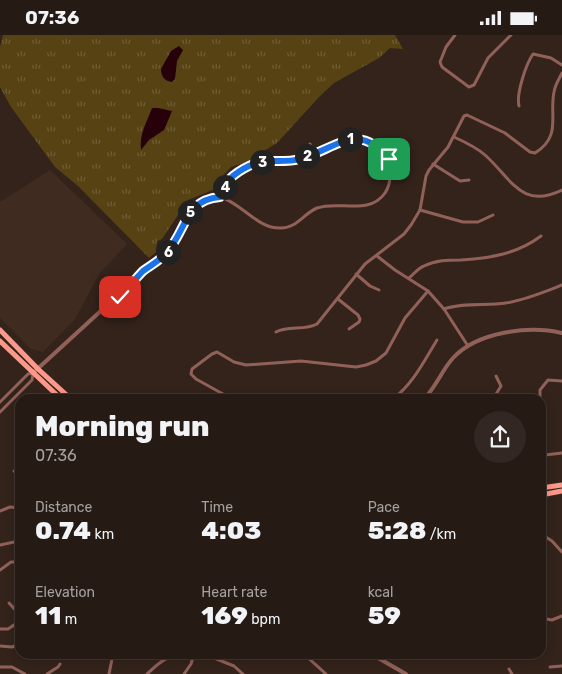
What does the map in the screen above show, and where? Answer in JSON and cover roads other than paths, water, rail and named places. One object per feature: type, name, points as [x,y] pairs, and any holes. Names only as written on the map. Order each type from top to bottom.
[{"type":"main road","points":[[0,329],[57,394]]},
{"type":"main road","points":[[0,341],[65,394]]},
{"type":"main road","points":[[546,487],[562,485]]},
{"type":"main road","points":[[546,494],[562,491]]},
{"type":"street","points":[[455,35],[446,47],[440,62],[442,67],[469,87],[474,85],[492,53],[511,35]]},
{"type":"street","points":[[519,106],[518,97],[533,54],[557,61],[562,65]]},
{"type":"street","points":[[276,332],[285,327],[302,327],[317,324],[365,264],[404,234],[420,210],[426,176],[433,164],[448,147],[464,116],[467,115],[505,133],[530,152],[534,153],[544,147],[554,128],[554,91],[562,73]]},
{"type":"street","points":[[454,137],[484,154],[519,191],[526,195],[542,197],[562,190]]},
{"type":"street","points":[[104,308],[106,302],[122,285],[166,255],[174,244],[190,212],[195,206],[205,200],[220,197],[235,203],[268,227],[291,227],[318,208],[366,206],[377,201],[384,196],[389,188],[391,173],[389,159],[373,143],[354,138],[299,160],[263,161],[249,167],[235,175],[226,184],[220,197]]},
{"type":"street","points":[[310,144],[315,153]]},
{"type":"street","points":[[433,164],[460,181],[469,180]]},
{"type":"street","points":[[420,210],[463,222],[478,222],[493,215]]},
{"type":"street","points":[[409,278],[422,266],[436,261],[484,259],[502,255],[530,244],[541,235]]},
{"type":"street","points":[[377,256],[428,291],[444,309],[468,346]]},
{"type":"street","points":[[17,394],[32,379],[36,371],[104,308],[120,297],[142,272]]},
{"type":"street","points":[[356,274],[370,286],[379,290]]},
{"type":"street","points":[[122,285],[128,288]]},
{"type":"street","points":[[444,309],[458,305],[506,303],[562,285]]},
{"type":"street","points":[[223,394],[196,379],[191,374],[192,369],[212,354],[217,352],[246,365],[301,361],[356,367],[366,365],[376,361],[386,353],[405,318],[428,291]]},
{"type":"street","points":[[338,299],[358,315],[360,319],[359,323],[349,329]]},
{"type":"street","points":[[427,394],[449,362],[468,346],[486,337],[500,333],[539,330],[562,333]]},
{"type":"street","points":[[399,394],[413,379],[437,340]]},
{"type":"street","points":[[0,402],[28,374],[36,371]]},
{"type":"street","points":[[496,376],[502,386],[496,394]]},
{"type":"street","points":[[540,394],[540,390],[548,380],[562,381]]},
{"type":"street","points":[[0,411],[15,396]]},
{"type":"street","points":[[546,455],[562,453]]},
{"type":"street","points":[[0,511],[10,507],[15,508]]},
{"type":"street","points":[[546,537],[562,552]]},
{"type":"street","points":[[0,545],[15,542]]},
{"type":"street","points":[[0,570],[11,562],[15,562]]},
{"type":"street","points":[[9,603],[15,610]]},
{"type":"street","points":[[546,619],[552,620],[562,616]]},
{"type":"street","points":[[0,629],[8,629],[15,624]]},
{"type":"street","points":[[0,646],[15,646]]},
{"type":"street","points":[[109,674],[112,659]]},
{"type":"street","points":[[147,674],[164,659]]},
{"type":"street","points":[[184,674],[192,659]]},
{"type":"street","points":[[216,659],[234,666],[243,674]]},
{"type":"street","points":[[309,659],[326,674]]},
{"type":"street","points":[[380,659],[406,674]]},
{"type":"street","points":[[47,674],[60,664]]},
{"type":"street","points":[[550,667],[562,665]]},
{"type":"street","points":[[0,667],[12,667],[25,674]]},
{"type":"street","points":[[509,669],[512,674]]}]
